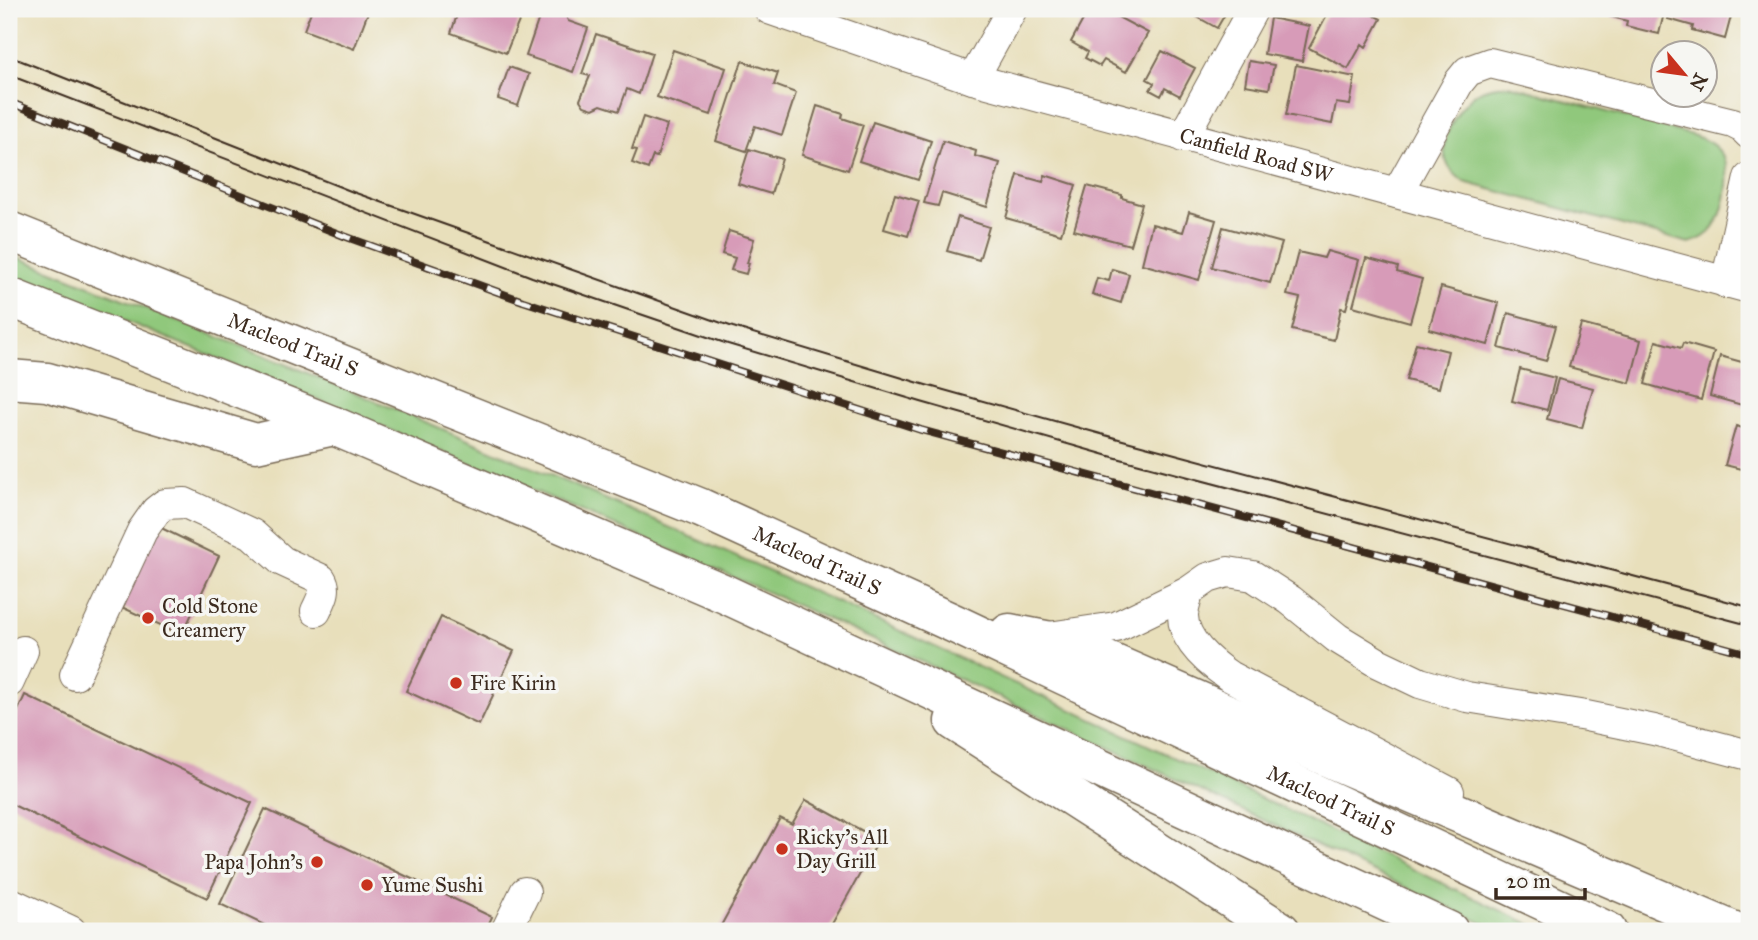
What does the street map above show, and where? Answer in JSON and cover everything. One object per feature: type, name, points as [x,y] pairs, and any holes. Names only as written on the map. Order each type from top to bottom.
[{"type":"highway","name":"Macleod Trail S","points":[[9,231],[701,508],[953,623],[1607,931]]},
{"type":"highway","points":[[9,297],[334,426],[725,594],[1449,931]]},
{"type":"highway","points":[[9,379],[47,382],[256,443],[334,426]]},
{"type":"highway","points":[[953,623],[1072,645],[1734,931]]},
{"type":"highway","points":[[831,642],[1281,931]]},
{"type":"street","name":"Canfield Road SW","points":[[772,9],[973,79],[1738,286]]},
{"type":"street","points":[[973,79],[1012,9]]},
{"type":"street","points":[[1183,137],[1253,9]]},
{"type":"street","points":[[1397,193],[1459,82],[1468,71],[1490,63],[1733,123],[1749,134]]},
{"type":"street","points":[[1738,286],[1749,178]]},
{"type":"street","points":[[75,676],[142,531],[156,511],[165,504],[185,503],[241,528],[252,534],[282,561],[321,579],[324,593],[316,611]]},
{"type":"street","points":[[1037,639],[1116,627],[1188,592],[1208,578],[1228,572],[1252,576],[1290,600],[1337,638],[1378,663],[1420,683],[1467,697],[1640,727],[1749,755]]},
{"type":"street","points":[[1188,592],[1183,617],[1188,634],[1208,662],[1229,676],[1629,886]]},
{"type":"street","points":[[9,682],[23,651]]},
{"type":"street","points":[[506,931],[525,892]]},
{"type":"street","points":[[9,902],[71,931]]},
{"type":"green space","points":[[1509,85],[1695,136],[1714,146],[1725,160],[1727,188],[1723,207],[1714,227],[1704,237],[1689,243],[1464,182],[1452,171],[1445,156],[1446,137],[1454,118],[1467,101],[1482,90]]},
{"type":"green space","points":[[9,254],[327,381],[647,517],[1033,692],[1545,931],[1500,931],[1016,705],[749,584],[433,448],[9,274]]},
{"type":"building","points":[[312,9],[359,9],[368,12],[354,49],[304,30]]},
{"type":"building","points":[[459,9],[524,9],[506,53],[451,33]]},
{"type":"building","points":[[542,9],[566,16],[568,21],[588,28],[573,72],[526,56]]},
{"type":"building","points":[[1089,9],[1103,9],[1148,33],[1126,72],[1104,60],[1100,66],[1085,58],[1088,52],[1071,42]]},
{"type":"building","points":[[1124,9],[1141,9],[1137,16]]},
{"type":"building","points":[[1183,9],[1228,9],[1217,28]]},
{"type":"building","points":[[1330,9],[1362,9],[1381,19],[1366,47],[1362,44],[1348,69],[1309,48]]},
{"type":"building","points":[[1604,9],[1665,9],[1659,34],[1626,26],[1627,21],[1602,14]]},
{"type":"building","points":[[1671,9],[1733,9],[1725,39],[1692,30],[1693,26],[1668,19]]},
{"type":"building","points":[[1270,18],[1309,26],[1302,61],[1264,54]]},
{"type":"building","points":[[596,34],[652,53],[639,94],[627,89],[619,111],[601,105],[593,109],[584,106],[580,100],[590,76],[582,74]]},
{"type":"building","points":[[673,50],[726,68],[711,115],[657,97]]},
{"type":"building","points":[[1162,51],[1195,68],[1180,96],[1165,88],[1161,96],[1150,90],[1154,83],[1147,79]]},
{"type":"building","points":[[742,61],[778,73],[774,85],[796,93],[782,135],[755,126],[746,151],[716,141]]},
{"type":"building","points":[[1249,61],[1274,65],[1269,89],[1245,85]]},
{"type":"building","points":[[1296,65],[1355,77],[1350,105],[1336,103],[1332,124],[1286,115]]},
{"type":"building","points":[[509,67],[529,74],[518,106],[498,99]]},
{"type":"building","points":[[817,106],[843,114],[842,118],[863,125],[848,170],[802,155]]},
{"type":"building","points":[[643,117],[667,125],[657,157],[653,156],[648,169],[632,163],[637,150],[632,149]]},
{"type":"building","points":[[873,122],[931,141],[918,180],[859,161]]},
{"type":"building","points":[[943,141],[976,151],[975,156],[1000,163],[987,207],[942,193],[938,206],[924,203]]},
{"type":"building","points":[[749,149],[782,159],[771,194],[738,184]]},
{"type":"building","points":[[1018,175],[1043,182],[1045,175],[1076,185],[1061,234],[1006,218]]},
{"type":"building","points":[[1087,186],[1122,195],[1122,198],[1142,204],[1130,245],[1074,230]]},
{"type":"building","points":[[895,194],[919,201],[908,236],[884,229]]},
{"type":"building","points":[[1189,212],[1216,220],[1199,280],[1142,264],[1152,224],[1183,232]]},
{"type":"building","points":[[958,217],[989,227],[979,260],[947,251]]},
{"type":"building","points":[[1223,227],[1282,243],[1270,283],[1212,267]]},
{"type":"building","points":[[729,231],[754,239],[746,274],[731,270],[735,258],[722,254]]},
{"type":"building","points":[[1327,251],[1359,260],[1346,309],[1341,308],[1334,340],[1292,330],[1300,298],[1287,295],[1298,252],[1324,258]]},
{"type":"building","points":[[1366,258],[1398,267],[1397,272],[1422,279],[1410,322],[1353,306]]},
{"type":"building","points":[[1112,269],[1129,274],[1121,303],[1092,294],[1097,278],[1109,281]]},
{"type":"building","points":[[1441,287],[1499,303],[1488,345],[1429,329]]},
{"type":"building","points":[[1508,313],[1556,326],[1546,361],[1499,348]]},
{"type":"building","points":[[1581,324],[1641,340],[1630,383],[1569,367]]},
{"type":"building","points":[[1656,341],[1681,348],[1683,343],[1714,352],[1701,400],[1645,384]]},
{"type":"building","points":[[1416,343],[1448,351],[1439,388],[1406,380]]},
{"type":"building","points":[[1720,356],[1749,364],[1749,407],[1710,396]]},
{"type":"building","points":[[1520,369],[1555,378],[1547,410],[1512,401]]},
{"type":"building","points":[[1558,379],[1593,388],[1582,428],[1547,419]]},
{"type":"building","points":[[1736,426],[1749,430],[1749,471],[1725,465]]},
{"type":"building","points":[[153,524],[219,556],[182,635],[115,604]]},
{"type":"building","points":[[441,617],[514,651],[479,725],[406,691]]},
{"type":"building","points":[[25,695],[252,803],[207,898],[9,803],[9,730]]},
{"type":"building","points":[[806,800],[879,840],[828,931],[718,931],[780,818],[792,824]]},
{"type":"building","points":[[265,809],[492,917],[485,931],[277,931],[220,904]]},
{"type":"tram line","points":[[9,56],[353,192],[733,327],[1119,439],[1749,607]]},
{"type":"tram line","points":[[9,75],[532,277],[728,344],[1113,457],[1749,625]]},
{"type":"railway","points":[[9,102],[344,236],[523,301],[921,430],[1749,654]]},
{"type":"place","name":"Cold Stone Creamery","points":[[148,618]]},
{"type":"place","name":"Fire Kirin","points":[[456,683]]},
{"type":"place","name":"Ricky's All Day Grill","points":[[782,849]]},
{"type":"place","name":"Papa John's","points":[[317,862]]},
{"type":"place","name":"Yume Sushi","points":[[367,885]]}]
